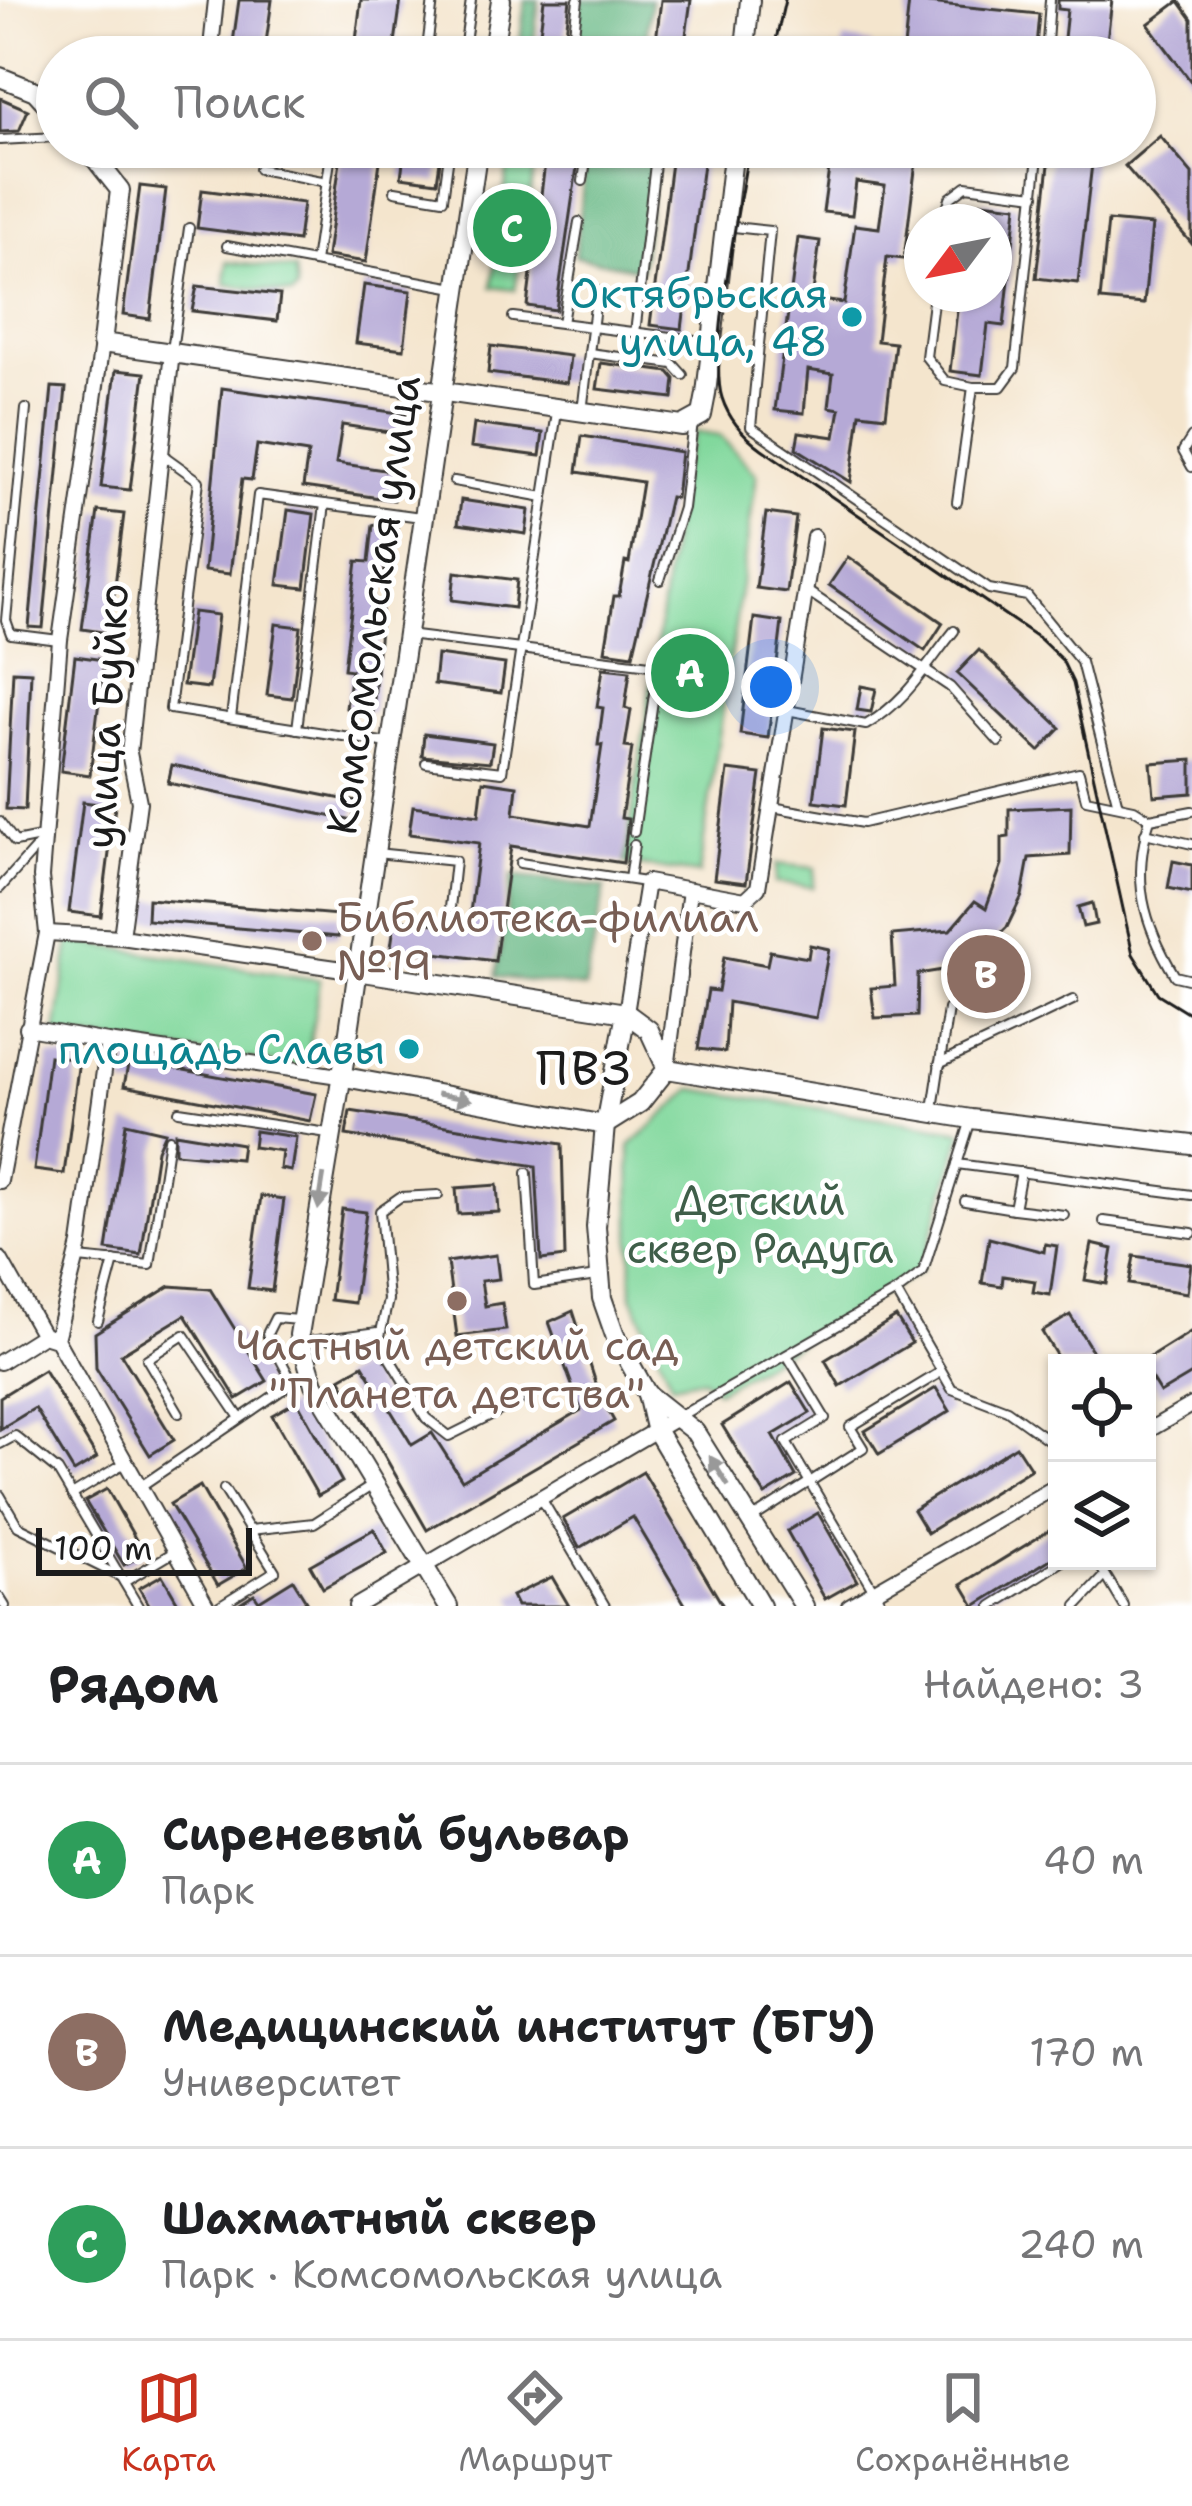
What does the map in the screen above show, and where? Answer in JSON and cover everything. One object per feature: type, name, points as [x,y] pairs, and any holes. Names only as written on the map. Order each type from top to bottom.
[{"type":"street","points":[[212,36],[216,0]]},
{"type":"street","points":[[496,36],[501,0]]},
{"type":"street","points":[[746,36],[750,0]]},
{"type":"street","points":[[0,77],[36,92]]},
{"type":"street","points":[[0,1181],[47,933],[40,877],[61,640],[120,190],[103,168]]},
{"type":"street","name":"Комсомольская улица","points":[[448,1606],[375,1484],[300,1377],[299,1321],[358,971],[475,168]]},
{"type":"street","points":[[102,344],[682,426],[698,418],[712,343],[732,168]]},
{"type":"street","name":"улица Буйко","points":[[122,938],[139,802],[129,754],[172,352]]},
{"type":"street","points":[[761,1606],[655,1428],[647,1394],[616,1337],[598,1276],[596,1226],[605,1125],[647,882],[753,897],[814,537]]},
{"type":"street","points":[[27,1028],[339,1076],[605,1125],[640,1103],[667,1069],[690,890]]},
{"type":"street","points":[[47,933],[122,938],[626,1013],[650,1030],[667,1069]]},
{"type":"street","points":[[0,1362],[50,1337],[76,1257],[108,1042]]},
{"type":"street","points":[[667,1069],[971,1119],[1192,1145]]},
{"type":"street","points":[[0,1259],[126,1462],[207,1606]]},
{"type":"street","points":[[647,1394],[680,1416],[803,1606]]},
{"type":"street","points":[[1156,1426],[1192,1405]]},
{"type":"street","points":[[356,1606],[680,1416]]},
{"type":"street","points":[[849,1606],[1048,1494]]},
{"type":"lane","points":[[429,36],[433,0]]},
{"type":"lane","points":[[466,36],[471,0]]},
{"type":"lane","points":[[574,36],[578,0]]},
{"type":"lane","points":[[1047,36],[1050,0]]},
{"type":"lane","points":[[0,140],[36,138]]},
{"type":"lane","points":[[315,262],[329,168]]},
{"type":"lane","points":[[395,190],[443,199],[447,168]]},
{"type":"lane","points":[[584,181],[586,168]]},
{"type":"lane","points":[[635,333],[655,168]]},
{"type":"lane","points":[[932,312],[926,357],[945,381],[1001,387],[1012,377],[1037,168]]},
{"type":"lane","points":[[260,169],[327,182]]},
{"type":"lane","points":[[948,204],[966,187],[1035,194]]},
{"type":"lane","points":[[562,323],[579,222]]},
{"type":"lane","points":[[725,226],[770,231],[751,428],[989,589],[1027,596],[1081,662],[1118,805]]},
{"type":"lane","points":[[172,352],[189,228]]},
{"type":"lane","points":[[227,246],[456,288]]},
{"type":"lane","points":[[581,414],[597,291]]},
{"type":"lane","points":[[513,317],[712,343]]},
{"type":"lane","points":[[589,353],[673,364],[683,375]]},
{"type":"lane","points":[[957,502],[973,387]]},
{"type":"lane","points":[[26,409],[6,620],[10,634],[61,640]]},
{"type":"lane","points":[[426,763],[502,772],[557,410]]},
{"type":"lane","points":[[660,580],[682,508],[698,418]]},
{"type":"lane","points":[[1192,437],[1183,451],[1192,467]]},
{"type":"lane","points":[[160,453],[199,481],[170,709],[390,743]]},
{"type":"lane","points":[[454,481],[544,497]]},
{"type":"lane","points":[[231,718],[258,495],[422,517]]},
{"type":"lane","points":[[297,728],[325,504]]},
{"type":"lane","points":[[806,590],[950,688],[999,742]]},
{"type":"lane","points":[[787,710],[866,725],[892,710],[954,631]]},
{"type":"lane","points":[[405,635],[658,665],[634,832]]},
{"type":"lane","points":[[771,807],[863,823],[1079,772],[1086,799],[1118,805],[1150,819],[1192,811]]},
{"type":"lane","points":[[1150,819],[1137,870],[1149,932],[1175,976],[1192,980]]},
{"type":"lane","points":[[0,823],[15,842],[47,836]]},
{"type":"lane","points":[[1145,833],[1192,844]]},
{"type":"lane","points":[[0,888],[47,836]]},
{"type":"lane","points":[[629,880],[634,845]]},
{"type":"lane","points":[[374,853],[455,861],[450,908]]},
{"type":"lane","points":[[520,863],[647,882]]},
{"type":"lane","points":[[939,1064],[1073,1000]]},
{"type":"lane","points":[[932,1112],[948,1009]]},
{"type":"lane","points":[[179,1112],[330,1133]]},
{"type":"lane","points":[[680,1416],[896,1292],[922,1272],[971,1119]]},
{"type":"lane","points":[[76,1257],[150,1265],[169,1139]]},
{"type":"lane","points":[[957,1164],[1192,1195]]},
{"type":"lane","points":[[1014,1209],[1021,1172]]},
{"type":"lane","points":[[526,1173],[534,1285],[598,1276]]},
{"type":"lane","points":[[438,1195],[400,1197],[380,1211],[388,1300],[378,1332],[426,1418],[449,1436],[519,1401]]},
{"type":"lane","points":[[965,1201],[1064,1216]]},
{"type":"lane","points":[[1104,1221],[1192,1233]]},
{"type":"lane","points":[[98,1321],[114,1261]]},
{"type":"lane","points":[[896,1292],[952,1389],[1007,1410],[1048,1440]]},
{"type":"lane","points":[[140,1486],[300,1377],[267,1334],[275,1318],[299,1321]]},
{"type":"lane","points":[[299,1342],[378,1332]]},
{"type":"lane","points":[[178,1413],[147,1359],[184,1335],[240,1418]]},
{"type":"lane","points":[[787,1355],[825,1418],[786,1442],[883,1606]]},
{"type":"lane","points":[[750,1520],[863,1448],[850,1426],[941,1372]]},
{"type":"lane","points":[[0,1444],[15,1436],[58,1471],[138,1606]]},
{"type":"lane","points":[[72,1495],[126,1462]]},
{"type":"lane","points":[[249,1530],[314,1523],[375,1484]]},
{"type":"lane","points":[[220,1606],[275,1571],[224,1489]]},
{"type":"lane","points":[[0,1495],[18,1526],[122,1579]]},
{"type":"lane","points":[[541,1496],[605,1606]]},
{"type":"lane","points":[[122,1579],[176,1551]]},
{"type":"lane","points":[[992,1606],[1049,1570]]},
{"type":"lane","points":[[1102,1570],[1124,1606]]},
{"type":"lane","points":[[1077,1606],[1106,1576]]},
{"type":"green space","points":[[525,0],[539,0],[535,36],[521,36]]},
{"type":"green space","points":[[581,0],[651,0],[647,36],[576,36]]},
{"type":"green space","points":[[508,168],[534,169],[515,290],[492,287]]},
{"type":"green space","points":[[585,168],[654,168],[641,270],[575,256]]},
{"type":"green space","points":[[227,262],[295,270],[297,290],[292,295],[225,284]]},
{"type":"green space","points":[[695,432],[720,436],[757,474],[699,874],[625,864],[681,473]]},
{"type":"green space","points":[[777,864],[815,868],[813,887],[775,883]]},
{"type":"green space","points":[[512,876],[605,888],[585,988],[496,977]]},
{"type":"green space","points":[[70,941],[320,980],[306,1067],[56,1034]]},
{"type":"green space","name":"Детский сквер Радуга","points":[[693,1089],[963,1131],[920,1272],[717,1391],[702,1378],[672,1384],[632,1296],[630,1146]]},
{"type":"building","points":[[239,0],[272,0],[267,36],[234,36]]},
{"type":"building","points":[[361,0],[401,0],[396,36],[357,36]]},
{"type":"building","points":[[544,0],[570,0],[566,36],[540,36]]},
{"type":"building","points":[[661,0],[691,0],[686,36],[657,36]]},
{"type":"building","points":[[1058,0],[1112,0],[1108,36],[1064,36],[1067,10],[1058,9]]},
{"type":"building","points":[[909,1],[1039,14],[1037,36],[905,36]]},
{"type":"building","points":[[1179,1],[1192,19],[1192,83],[1148,24]]},
{"type":"building","points":[[0,98],[28,110],[19,131],[0,132]]},
{"type":"building","points":[[1160,136],[1192,174],[1192,244],[1127,168],[1156,168]]},
{"type":"building","points":[[339,168],[379,168],[366,262],[327,256]]},
{"type":"building","points":[[402,168],[439,168],[437,182],[401,177]]},
{"type":"building","points":[[544,168],[577,168],[556,310],[527,306]]},
{"type":"building","points":[[670,168],[702,168],[682,329],[650,325]]},
{"type":"building","name":"Октябрьская улица, 48","points":[[829,168],[915,168],[911,204],[904,204],[904,259],[887,257],[877,341],[895,343],[886,416],[860,413],[851,482],[796,448],[799,432],[835,437],[840,409],[829,407],[833,374],[808,370],[804,413],[775,410],[798,238],[820,241],[812,299],[844,303],[855,225],[879,228],[885,186],[856,182],[852,215],[823,212]]},
{"type":"building","points":[[1049,168],[1092,168],[1078,283],[1036,278]]},
{"type":"building","points":[[140,186],[166,189],[150,319],[123,315]]},
{"type":"building","points":[[202,190],[303,203],[298,241],[197,228]]},
{"type":"building","points":[[1012,205],[1017,206],[1012,252]]},
{"type":"building","points":[[1108,221],[1152,225],[1144,304],[1100,300]]},
{"type":"building","points":[[364,285],[411,291],[404,349],[356,343]]},
{"type":"building","points":[[197,286],[280,295],[277,321],[192,311]]},
{"type":"building","points":[[957,312],[1006,312],[1004,326],[988,324],[982,375],[950,371]]},
{"type":"building","points":[[491,346],[570,356],[567,383],[488,373]]},
{"type":"building","points":[[601,363],[669,372],[675,379],[673,398],[597,389]]},
{"type":"building","points":[[116,370],[145,373],[130,490],[101,487]]},
{"type":"building","points":[[52,387],[66,388],[43,628],[29,627]]},
{"type":"building","points":[[222,388],[406,414],[403,434],[342,425],[336,463],[398,472],[394,500],[303,487],[308,453],[257,445],[252,480],[242,479],[230,574],[204,571]]},
{"type":"building","points":[[474,424],[543,433],[540,456],[471,447]]},
{"type":"building","points":[[582,436],[681,452],[676,498],[670,497],[633,655],[605,651],[614,596],[619,596],[625,562],[629,563],[642,482],[577,472]]},
{"type":"building","points":[[461,500],[529,510],[526,534],[458,524]]},
{"type":"building","points":[[288,510],[314,514],[305,588],[278,585]]},
{"type":"building","points":[[98,511],[124,514],[109,633],[82,629]]},
{"type":"building","points":[[766,513],[796,517],[786,592],[756,588]]},
{"type":"building","points":[[373,525],[397,527],[392,568],[385,567],[373,712],[346,708],[351,670],[344,669],[357,561],[369,562]]},
{"type":"building","points":[[848,557],[943,623],[925,651],[829,585]]},
{"type":"building","points":[[455,572],[517,580],[514,608],[452,600]]},
{"type":"building","points":[[193,612],[218,615],[209,688],[183,685]]},
{"type":"building","points":[[754,618],[782,622],[768,738],[740,734]]},
{"type":"building","points":[[276,624],[301,627],[292,698],[267,695]]},
{"type":"building","points":[[979,650],[1061,728],[1039,751],[957,673]]},
{"type":"building","points":[[437,655],[505,664],[501,693],[434,684]]},
{"type":"building","points":[[75,656],[104,660],[90,775],[61,771]]},
{"type":"building","points":[[603,668],[630,671],[625,747],[632,748],[621,818],[628,819],[623,863],[511,846],[495,961],[391,947],[395,919],[468,928],[479,843],[409,834],[413,806],[479,815],[483,781],[517,786],[514,814],[590,826],[602,745],[598,745],[603,708],[597,707]]},
{"type":"building","points":[[13,671],[31,672],[25,810],[6,809]]},
{"type":"building","points":[[861,686],[876,689],[871,712],[857,710]]},
{"type":"building","points":[[823,728],[855,732],[846,805],[814,801]]},
{"type":"building","points":[[424,734],[493,743],[490,762],[422,756]]},
{"type":"building","points":[[1192,760],[1192,793],[1154,796],[1151,763]]},
{"type":"building","points":[[172,765],[357,802],[353,821],[168,783]]},
{"type":"building","points":[[728,770],[761,774],[746,883],[714,879]]},
{"type":"building","points":[[83,802],[115,806],[101,916],[69,912]]},
{"type":"building","points":[[1071,806],[1070,855],[1029,858],[1022,896],[1007,927],[983,951],[955,968],[918,974],[917,1016],[875,1018],[871,988],[895,986],[892,935],[950,930],[975,901],[986,908],[1002,864],[1002,838],[1009,837],[1009,809]]},
{"type":"building","points":[[1173,861],[1192,865],[1192,893],[1168,888]]},
{"type":"building","points":[[148,899],[339,915],[338,937],[147,920]]},
{"type":"building","points":[[1092,903],[1096,924],[1083,927],[1078,907]]},
{"type":"building","points":[[810,945],[829,949],[816,1018],[728,1002],[725,1052],[698,1049],[708,990],[718,991],[724,957],[767,965],[770,951],[808,958]]},
{"type":"building","points":[[49,1056],[79,1060],[64,1174],[34,1170]]},
{"type":"building","points":[[129,1060],[316,1094],[310,1121],[124,1086]]},
{"type":"building","points":[[350,1111],[562,1144],[565,1257],[541,1260],[536,1166],[346,1135]]},
{"type":"building","points":[[126,1123],[165,1132],[157,1150],[141,1255],[107,1250]]},
{"type":"building","points":[[255,1131],[296,1137],[291,1171],[280,1169],[282,1151],[253,1147]]},
{"type":"building","points":[[175,1133],[242,1144],[240,1159],[175,1153]]},
{"type":"building","points":[[497,1185],[499,1212],[458,1214],[456,1188]]},
{"type":"building","points":[[261,1196],[284,1199],[272,1291],[248,1288]]},
{"type":"building","points":[[342,1209],[366,1212],[354,1303],[330,1300]]},
{"type":"building","points":[[989,1238],[1044,1252],[1045,1244],[1057,1246],[1050,1295],[1033,1292],[1035,1281],[1003,1276],[1002,1286],[982,1283]]},
{"type":"building","points":[[1092,1244],[1113,1249],[1107,1284],[1085,1280]]},
{"type":"building","points":[[496,1255],[499,1279],[481,1281],[485,1306],[502,1303],[506,1330],[457,1336],[447,1262]]},
{"type":"building","points":[[1134,1256],[1191,1264],[1187,1293],[1129,1284]]},
{"type":"building","points":[[170,1286],[210,1289],[267,1381],[237,1399],[185,1315],[121,1354],[174,1440],[150,1455],[96,1368],[95,1333]]},
{"type":"building","points":[[573,1311],[600,1396],[614,1421],[427,1530],[340,1378],[363,1365],[412,1445],[432,1433],[462,1480],[581,1410],[549,1322]]},
{"type":"building","points":[[1070,1315],[1094,1354],[1055,1354],[1042,1332]]},
{"type":"building","points":[[896,1317],[912,1343],[840,1386],[825,1360]]},
{"type":"building","points":[[1192,1331],[1192,1374],[1160,1393],[1155,1354]]},
{"type":"building","points":[[44,1370],[97,1458],[74,1472],[35,1408],[0,1429],[0,1397]]},
{"type":"building","points":[[791,1382],[810,1413],[773,1435],[796,1476],[765,1495],[722,1425]]},
{"type":"building","points":[[936,1388],[950,1411],[879,1454],[865,1431]]},
{"type":"building","points":[[297,1401],[342,1482],[318,1496],[272,1415]]},
{"type":"building","points":[[1016,1446],[1031,1469],[927,1533],[913,1510]]},
{"type":"building","points":[[643,1472],[723,1606],[686,1606],[633,1517],[580,1548],[563,1519]]},
{"type":"building","points":[[200,1486],[247,1568],[218,1585],[170,1504]]},
{"type":"building","points":[[107,1489],[144,1554],[124,1565],[85,1501]]},
{"type":"building","points":[[818,1513],[857,1581],[825,1599],[787,1531]]},
{"type":"building","points":[[374,1529],[387,1553],[323,1588],[310,1565]]},
{"type":"building","points":[[1048,1531],[1048,1561],[975,1606],[962,1584]]},
{"type":"building","points":[[162,1575],[180,1606],[150,1606],[139,1588]]},
{"type":"building","points":[[552,1577],[569,1606],[517,1606],[512,1596]]},
{"type":"building","points":[[293,1580],[306,1601],[298,1606],[235,1606],[254,1594],[259,1601]]},
{"type":"tram line","points":[[777,36],[785,0]]},
{"type":"tram line","points":[[745,168],[719,348],[722,398],[729,413],[762,449],[1040,639],[1062,660],[1073,683],[1133,954],[1158,994],[1192,1015]]},
{"type":"place","name":"Шахматный сквер","points":[[512,228]]},
{"type":"place","name":"Октябрьская улица, 48","points":[[852,317]]},
{"type":"place","name":"Сиреневый бульвар","points":[[690,673]]},
{"type":"place","name":"Библиотека-филиал №19","points":[[312,941]]},
{"type":"place","name":"Медицинский институт (БГУ)","points":[[986,974]]},
{"type":"place","name":"площадь Славы","points":[[409,1049]]},
{"type":"place","name":"Частный детский сад \"Планета детства\"","points":[[457,1301]]},
{"type":"district","name":"ПВЗ","points":[[585,1068]]}]
